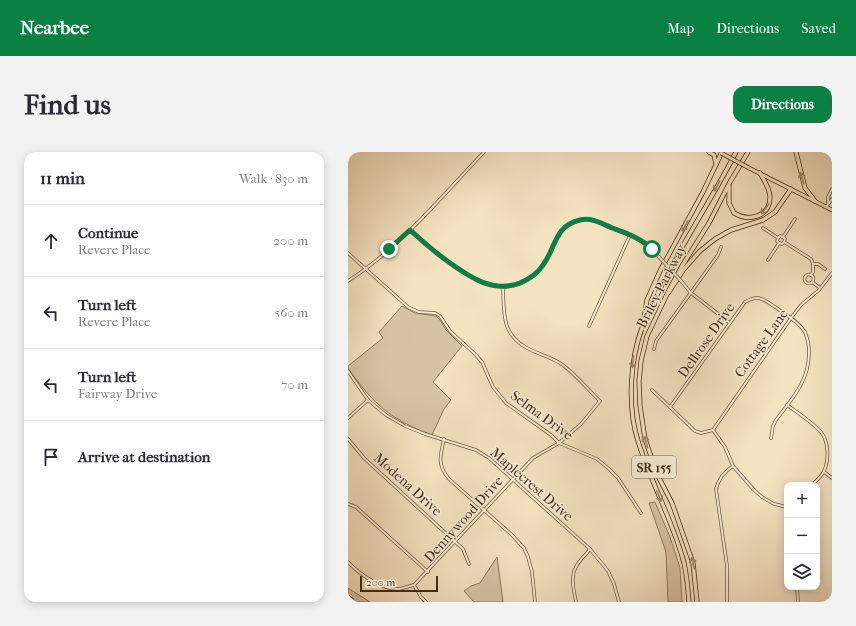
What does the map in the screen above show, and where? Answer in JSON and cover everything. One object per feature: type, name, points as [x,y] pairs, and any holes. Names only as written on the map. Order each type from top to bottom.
[{"type":"highway","points":[[709,152],[716,158],[716,166]]},
{"type":"highway","points":[[643,324],[647,300],[656,279],[703,192],[716,166],[720,152]]},
{"type":"highway","name":"Briley Parkway","points":[[689,602],[684,564],[676,538],[650,476],[637,437],[632,397],[634,355],[643,324],[674,260],[736,152]]},
{"type":"highway","name":"Briley Parkway","points":[[698,602],[693,563],[672,503],[657,474],[645,439],[640,406],[639,381],[641,361],[647,336],[664,299],[682,266],[709,223],[730,182],[748,152]]},
{"type":"highway","points":[[796,152],[806,188],[815,201]]},
{"type":"highway","points":[[730,182],[729,203],[732,210],[734,213],[748,219],[764,212],[770,198],[760,173]]},
{"type":"highway","points":[[664,299],[684,269],[700,251],[715,239],[731,230],[763,220],[775,212],[792,189]]},
{"type":"main road","points":[[720,152],[815,201],[827,205],[832,210]]},
{"type":"street","points":[[348,281],[366,269],[410,230],[484,152]]},
{"type":"street","points":[[827,205],[828,197],[832,189]]},
{"type":"street","points":[[827,205],[832,199]]},
{"type":"street","points":[[410,230],[428,247],[469,276],[490,285],[503,287],[525,281],[535,274],[544,264],[557,237],[568,226],[580,220],[587,219],[600,222],[645,243],[692,294],[730,323]]},
{"type":"street","points":[[778,238],[780,236],[783,237],[795,219]]},
{"type":"street","points":[[763,228],[778,238],[777,241],[779,243],[768,260]]},
{"type":"street","points":[[589,326],[630,235]]},
{"type":"street","points":[[783,237],[785,239],[784,242]]},
{"type":"street","points":[[779,243],[782,244],[784,242],[811,259],[813,264],[813,272],[811,275],[813,279],[812,282]]},
{"type":"street","points":[[654,349],[656,341],[692,294],[718,255],[721,247]]},
{"type":"street","name":"Selma Drive","points":[[348,253],[412,309],[419,312],[435,313],[440,316],[450,331],[482,362],[490,382],[508,406],[551,435],[559,443],[597,459],[618,478],[641,513]]},
{"type":"street","points":[[813,264],[818,264],[825,269]]},
{"type":"street","name":"Cottage Lane","points":[[713,430],[791,318],[801,305],[820,288],[832,273]]},
{"type":"street","points":[[811,275],[806,275],[804,279],[808,283],[812,282],[820,288]]},
{"type":"street","name":"Dennywood Drive","points":[[414,585],[428,572],[512,479],[533,458],[559,443],[581,424],[600,401],[559,362],[526,348],[511,336],[504,317],[503,287]]},
{"type":"street","name":"Dellrose Drive","points":[[670,407],[745,302],[753,297],[762,299],[791,318],[806,333],[809,345],[809,365],[806,376],[801,386],[773,426],[772,438]]},
{"type":"street","name":"Maplecrest Drive","points":[[348,371],[368,400],[405,426],[476,450],[489,458],[590,549],[608,571],[614,584],[619,602]]},
{"type":"street","points":[[652,390],[695,431],[701,433],[713,430],[725,447],[733,466],[762,497],[774,504],[784,506]]},
{"type":"street","points":[[348,418],[368,400]]},
{"type":"street","points":[[787,405],[821,433],[825,440],[827,460],[824,472],[815,482]]},
{"type":"street","name":"Modena Drive","points":[[348,439],[364,458],[463,549],[469,564]]},
{"type":"street","points":[[444,439],[440,458],[440,465],[444,473],[511,534],[524,548],[532,572],[535,602]]},
{"type":"street","points":[[728,602],[727,566],[716,489],[718,481],[722,475],[733,466]]},
{"type":"street","points":[[824,472],[832,478]]},
{"type":"street","points":[[348,504],[356,507],[428,572]]},
{"type":"street","points":[[576,602],[573,583],[574,573],[576,566],[590,549]]},
{"type":"street","points":[[348,562],[368,578],[380,585],[398,589],[414,585],[421,597],[426,602]]},
{"type":"street","points":[[797,590],[798,602]]},
{"type":"shaded area","points":[[402,306],[415,313],[436,316],[446,330],[462,346],[433,382],[451,400],[444,409],[432,435],[405,423],[384,409],[365,391],[348,368],[348,366],[383,338],[379,332]]},
{"type":"shaded area","points":[[655,502],[670,537],[680,568],[682,602],[668,602],[666,552],[649,503]]},
{"type":"shaded area","points":[[497,557],[503,602],[474,602],[464,591],[471,586],[480,583]]},
{"type":"shaded area","points":[[348,588],[370,602],[348,602]]},
{"type":"railway","points":[[348,595],[358,602]]},
{"type":"route","points":[[389,249],[410,230],[428,247],[469,276],[490,285],[503,287],[525,281],[535,274],[544,264],[557,237],[564,228],[580,220],[587,219],[600,222],[639,239],[652,249]]}]
